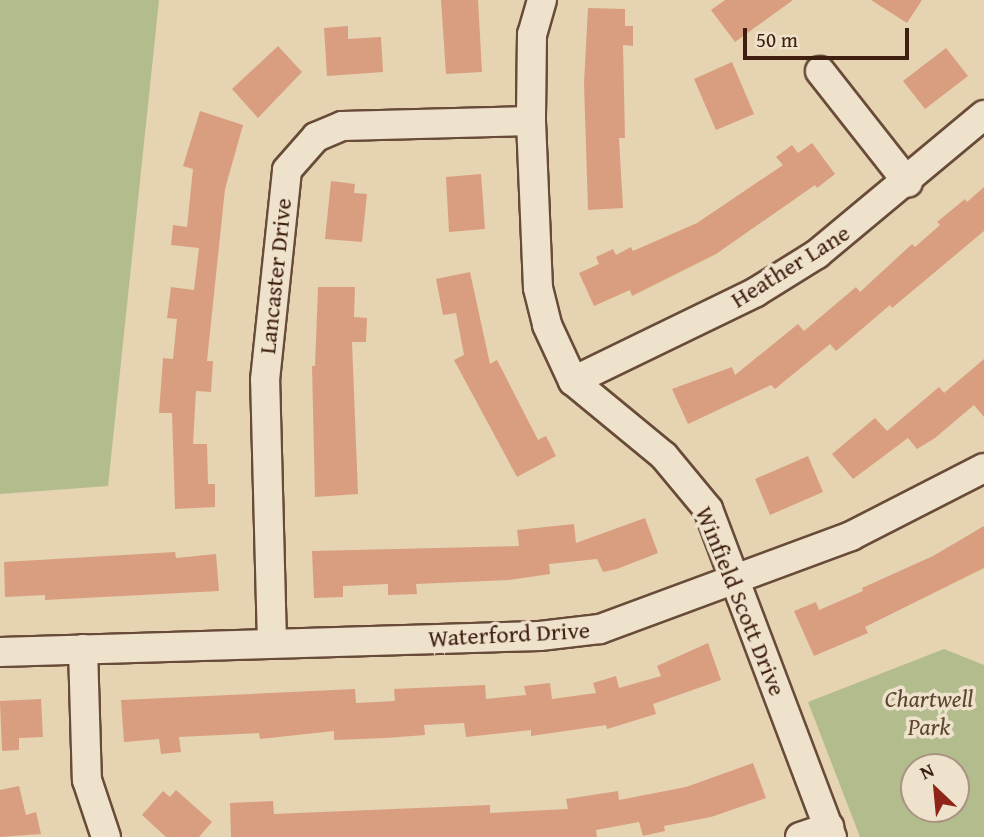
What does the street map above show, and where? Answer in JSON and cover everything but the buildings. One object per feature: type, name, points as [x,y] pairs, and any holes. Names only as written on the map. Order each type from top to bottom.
[{"type":"street","name":"Winfield Scott Drive","points":[[542,0],[532,34],[531,121],[538,288],[547,325],[573,381],[687,479],[717,527],[831,832]]},
{"type":"street","points":[[820,71],[908,183]]},
{"type":"street","name":"Heather Lane","points":[[573,381],[755,292],[827,247],[908,183],[984,115]]},
{"type":"street","name":"Lancaster Drive","points":[[272,643],[265,380],[288,170],[316,137],[342,127],[531,121]]},
{"type":"street","name":"Waterford Drive","points":[[0,652],[575,634],[627,622],[887,521],[984,468]]},
{"type":"street","points":[[83,649],[87,780],[106,837]]},
{"type":"street","points":[[800,837],[831,832]]},
{"type":"green space","points":[[0,0],[159,0],[108,486],[0,494]]},
{"type":"green space","name":"Chartwell Park","points":[[944,649],[984,665],[984,837],[860,837],[808,702]]}]
